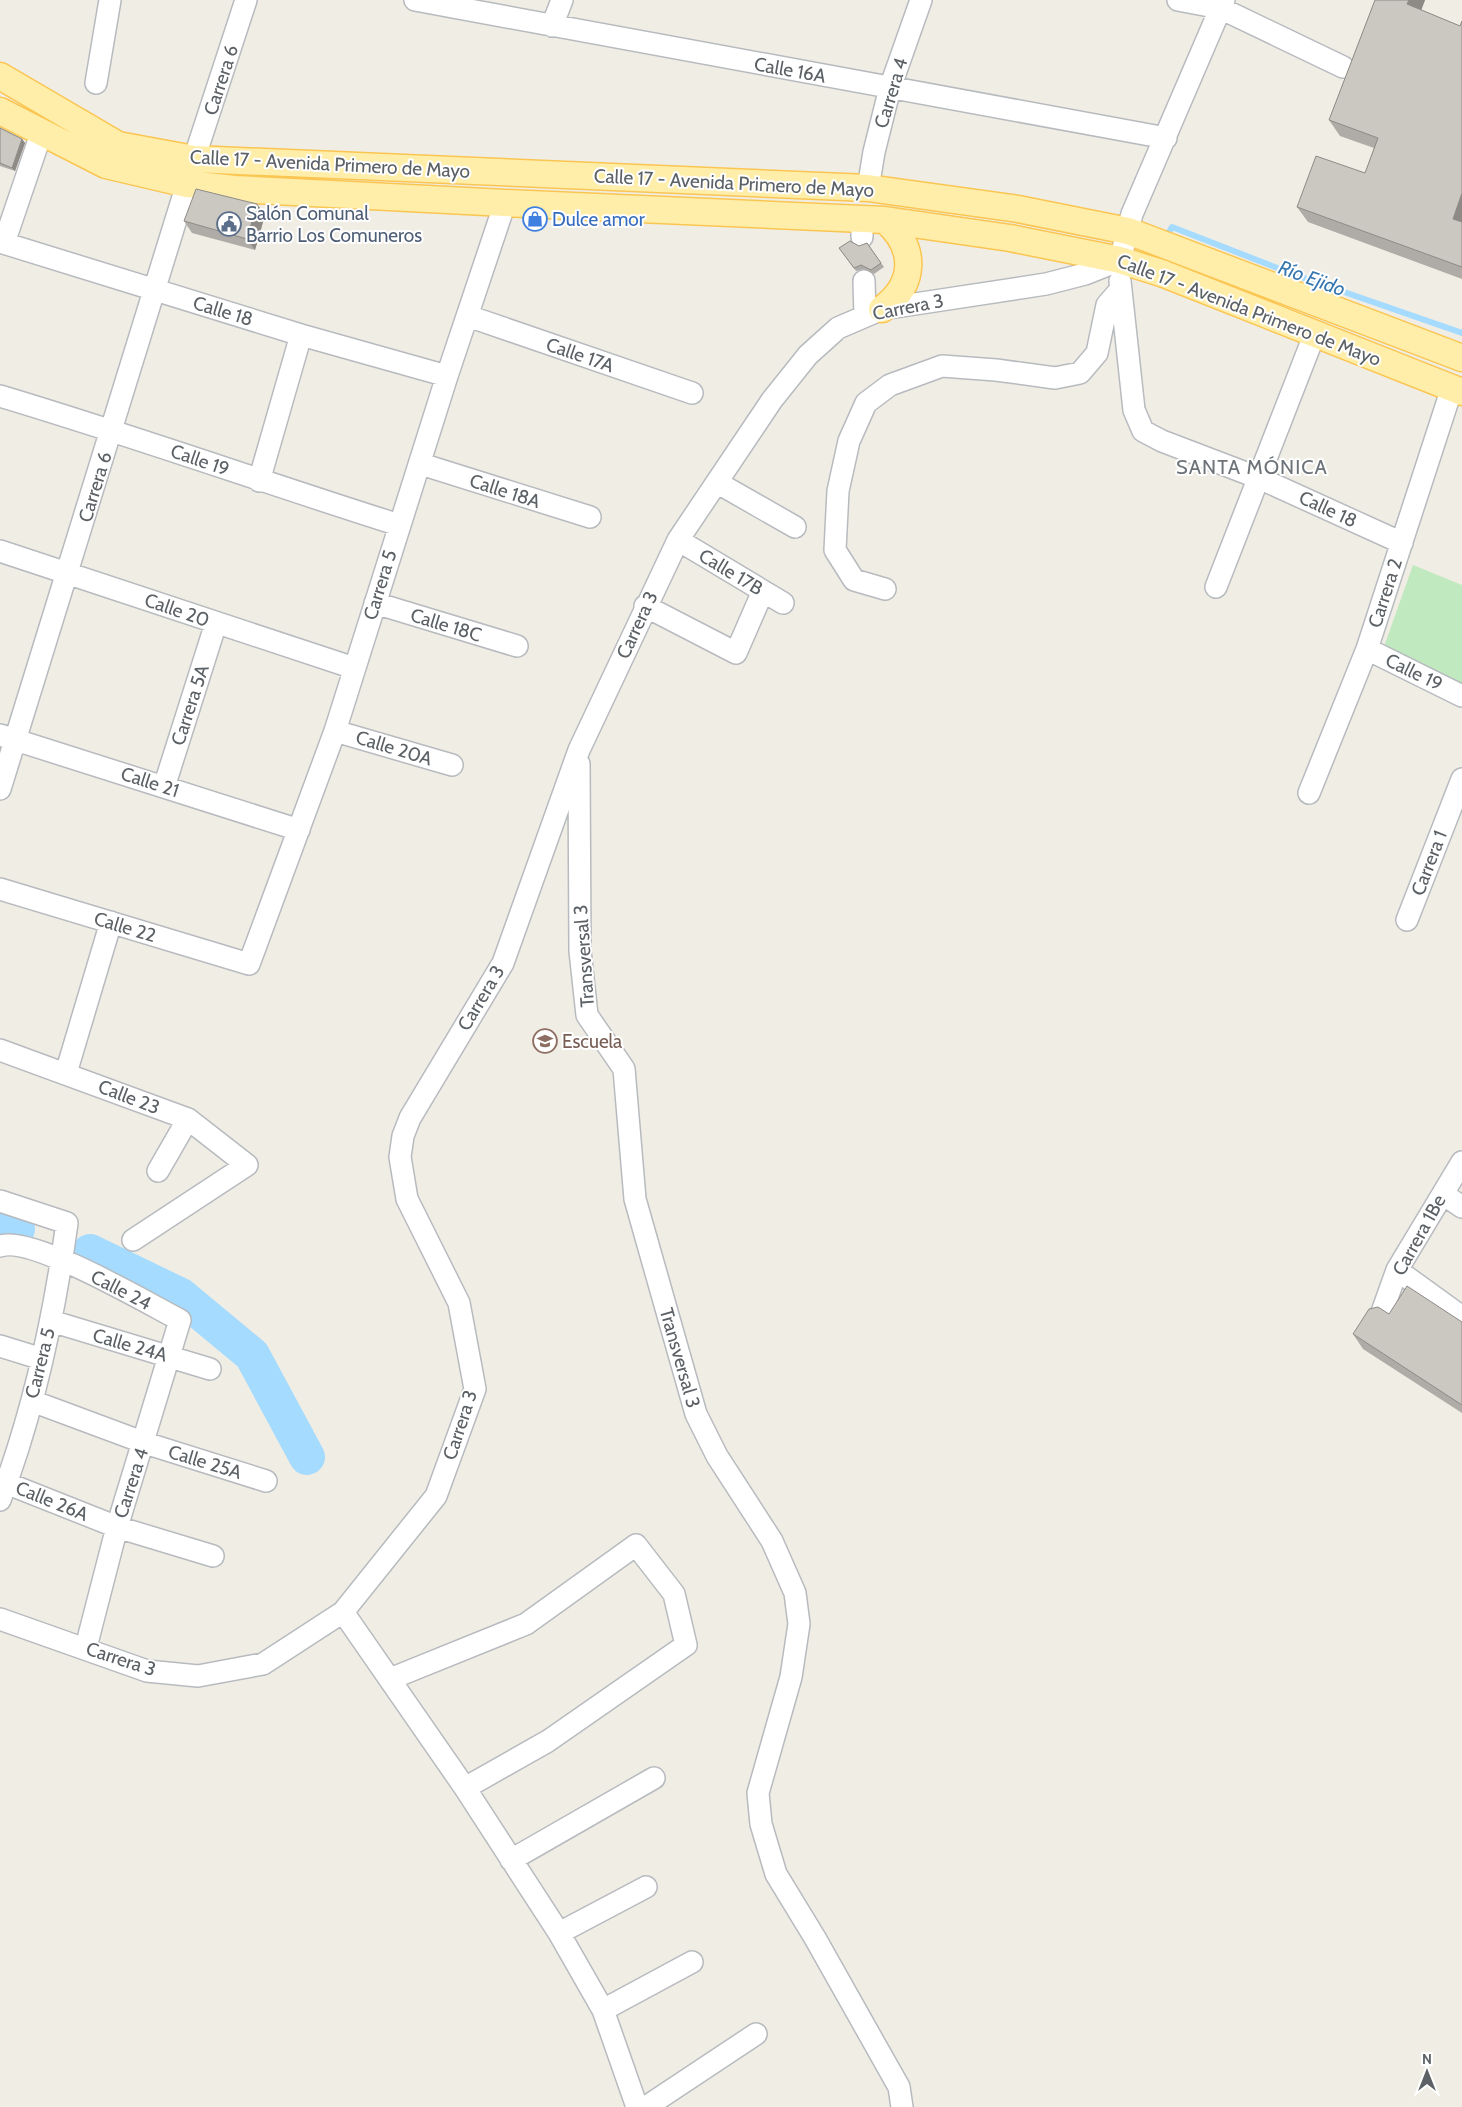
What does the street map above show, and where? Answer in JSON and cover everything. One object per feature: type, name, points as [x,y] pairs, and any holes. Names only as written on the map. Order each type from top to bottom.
[{"type":"main road","name":"Calle 17 - Avenida Primero de Mayo","points":[[0,76],[118,145],[194,159],[869,182],[1018,209],[1130,223],[1462,358]]},
{"type":"main road","name":"Calle 17 - Avenida Primero de Mayo","points":[[0,111],[41,134],[106,165],[187,184],[245,190],[505,203],[870,226],[1010,238],[1120,260],[1164,274],[1457,390]]},
{"type":"main road","points":[[870,226],[902,240],[909,266],[901,290],[893,301],[873,312]]},
{"type":"street","points":[[96,83],[110,0]]},
{"type":"street","name":"Carrera 6","points":[[194,159],[246,0]]},
{"type":"street","name":"Calle 16A","points":[[415,0],[1166,138]]},
{"type":"street","points":[[552,26],[562,0]]},
{"type":"street","name":"Carrera 4","points":[[869,182],[874,152],[890,88],[922,0]]},
{"type":"street","points":[[1178,0],[1222,4],[1343,67]]},
{"type":"street","points":[[885,589],[854,580],[835,550],[838,491],[849,441],[866,403],[890,384],[942,366],[996,370],[1055,378],[1080,373],[1097,353],[1107,305],[1120,290],[1120,260],[1130,223],[1142,190],[1166,138],[1222,4]]},
{"type":"street","points":[[2,242],[41,134]]},
{"type":"street","name":"Carrera 6","points":[[0,789],[8,737],[68,574],[187,184]]},
{"type":"street","name":"Carrera 5","points":[[249,964],[335,730],[399,525],[421,464],[447,376],[505,203]]},
{"type":"street","name":"Calle 18","points":[[2,242],[301,335],[447,376]]},
{"type":"street","name":"Carrera 3","points":[[0,1619],[147,1671],[198,1676],[263,1664],[343,1612],[436,1496],[475,1389],[459,1303],[407,1199],[400,1157],[403,1136],[410,1118],[503,963],[579,750],[645,606],[678,540],[772,400],[808,355],[838,328],[873,312],[1046,284],[1085,274],[1120,260]]},
{"type":"street","points":[[864,281],[873,312]]},
{"type":"street","name":"Calle 18","points":[[1120,290],[1134,410],[1143,431],[1162,441],[1259,478],[1402,543]]},
{"type":"street","name":"Calle 17A","points":[[468,316],[692,393]]},
{"type":"street","points":[[1216,588],[1316,334]]},
{"type":"street","points":[[258,481],[301,335]]},
{"type":"street","name":"Carrera 2","points":[[1309,794],[1367,649],[1402,543],[1457,390]]},
{"type":"street","name":"Calle 19","points":[[0,396],[113,430],[258,481],[399,525]]},
{"type":"street","name":"Calle 18A","points":[[421,464],[590,518]]},
{"type":"street","points":[[718,483],[795,527]]},
{"type":"street","name":"Calle 17B","points":[[678,540],[783,603]]},
{"type":"street","name":"Calle 20","points":[[0,551],[354,668]]},
{"type":"street","points":[[645,606],[736,653],[763,591]]},
{"type":"street","name":"Calle 18C","points":[[375,603],[517,646]]},
{"type":"street","name":"Carrera 5A","points":[[164,787],[216,623]]},
{"type":"street","name":"Calle 19","points":[[1367,649],[1462,696]]},
{"type":"street","name":"Calle 20A","points":[[335,730],[452,765]]},
{"type":"street","name":"Calle 21","points":[[8,737],[299,830]]},
{"type":"street","name":"Transversal 3","points":[[579,750],[580,951],[588,1015],[624,1069],[635,1199],[696,1414],[717,1456],[772,1541],[795,1593],[799,1624],[791,1677],[758,1793],[761,1824],[776,1874],[815,1938],[899,2087],[902,2107]]},
{"type":"street","name":"Carrera 1","points":[[1407,920],[1462,779]]},
{"type":"street","name":"Calle 22","points":[[0,889],[249,964]]},
{"type":"street","points":[[66,1073],[111,922]]},
{"type":"street","name":"Calle 23","points":[[0,1050],[188,1119],[247,1166],[133,1240]]},
{"type":"street","points":[[158,1170],[188,1119]]},
{"type":"street","name":"Carrera 1Be","points":[[1382,1312],[1398,1270],[1462,1162]]},
{"type":"street","points":[[1443,1194],[1462,1207]]},
{"type":"street","name":"Carrera 5","points":[[0,1201],[67,1223],[51,1321],[32,1401],[9,1444],[3,1491]]},
{"type":"street","points":[[0,1246],[8,1243],[19,1245],[62,1260]]},
{"type":"street","name":"Calle 24","points":[[62,1260],[180,1320]]},
{"type":"street","points":[[1398,1270],[1462,1317]]},
{"type":"street","name":"Carrera 4","points":[[86,1648],[117,1527],[180,1320]]},
{"type":"street","name":"Calle 24A","points":[[51,1321],[210,1369]]},
{"type":"street","points":[[0,1346],[42,1359]]},
{"type":"street","name":"Calle 25A","points":[[32,1401],[144,1443],[266,1481]]},
{"type":"street","name":"Calle 26A","points":[[3,1491],[213,1556]]},
{"type":"street","points":[[390,1679],[526,1624],[636,1545],[674,1594],[686,1645],[548,1742],[465,1788]]},
{"type":"street","points":[[343,1612],[465,1788],[559,1933],[603,2010],[638,2107]]},
{"type":"street","points":[[511,1860],[654,1778]]},
{"type":"street","points":[[559,1933],[646,1887]]},
{"type":"street","points":[[603,2010],[692,1962]]},
{"type":"street","points":[[646,2107],[756,2034]]},
{"type":"green space","points":[[1413,565],[1462,585],[1462,687],[1381,655]]},
{"type":"building","points":[[1375,0],[1409,0],[1407,4],[1460,26],[1462,21],[1462,193],[1453,219],[1462,222],[1462,267],[1297,207],[1316,156],[1365,173],[1378,138],[1329,120]]},
{"type":"building","points":[[0,128],[22,139],[12,168],[0,163]]},
{"type":"building","name":"Salón Comunal Barrio Los Comuneros","points":[[196,189],[257,204],[247,239],[184,221]]},
{"type":"building","points":[[850,241],[859,246],[867,243],[881,263],[871,270],[861,265],[854,268],[839,248]]},
{"type":"building","points":[[1407,1286],[1462,1322],[1462,1405],[1353,1334],[1369,1309],[1378,1307],[1389,1314]]},
{"type":"waterway","name":"Río Ejido","points":[[1166,237],[1172,227],[1298,276],[1462,333]]},
{"type":"waterway","points":[[0,1230],[17,1229]]},
{"type":"waterway","points":[[90,1252],[181,1296],[252,1355],[307,1457]]},
{"type":"place","name":"Dulce amor","points":[[535,219]]},
{"type":"place","name":"Salón Comunal Barrio Los Comuneros","points":[[229,224]]},
{"type":"place","name":"Escuela","points":[[545,1041]]},
{"type":"district","name":"SANTA MÓNICA","points":[[1252,467]]}]
